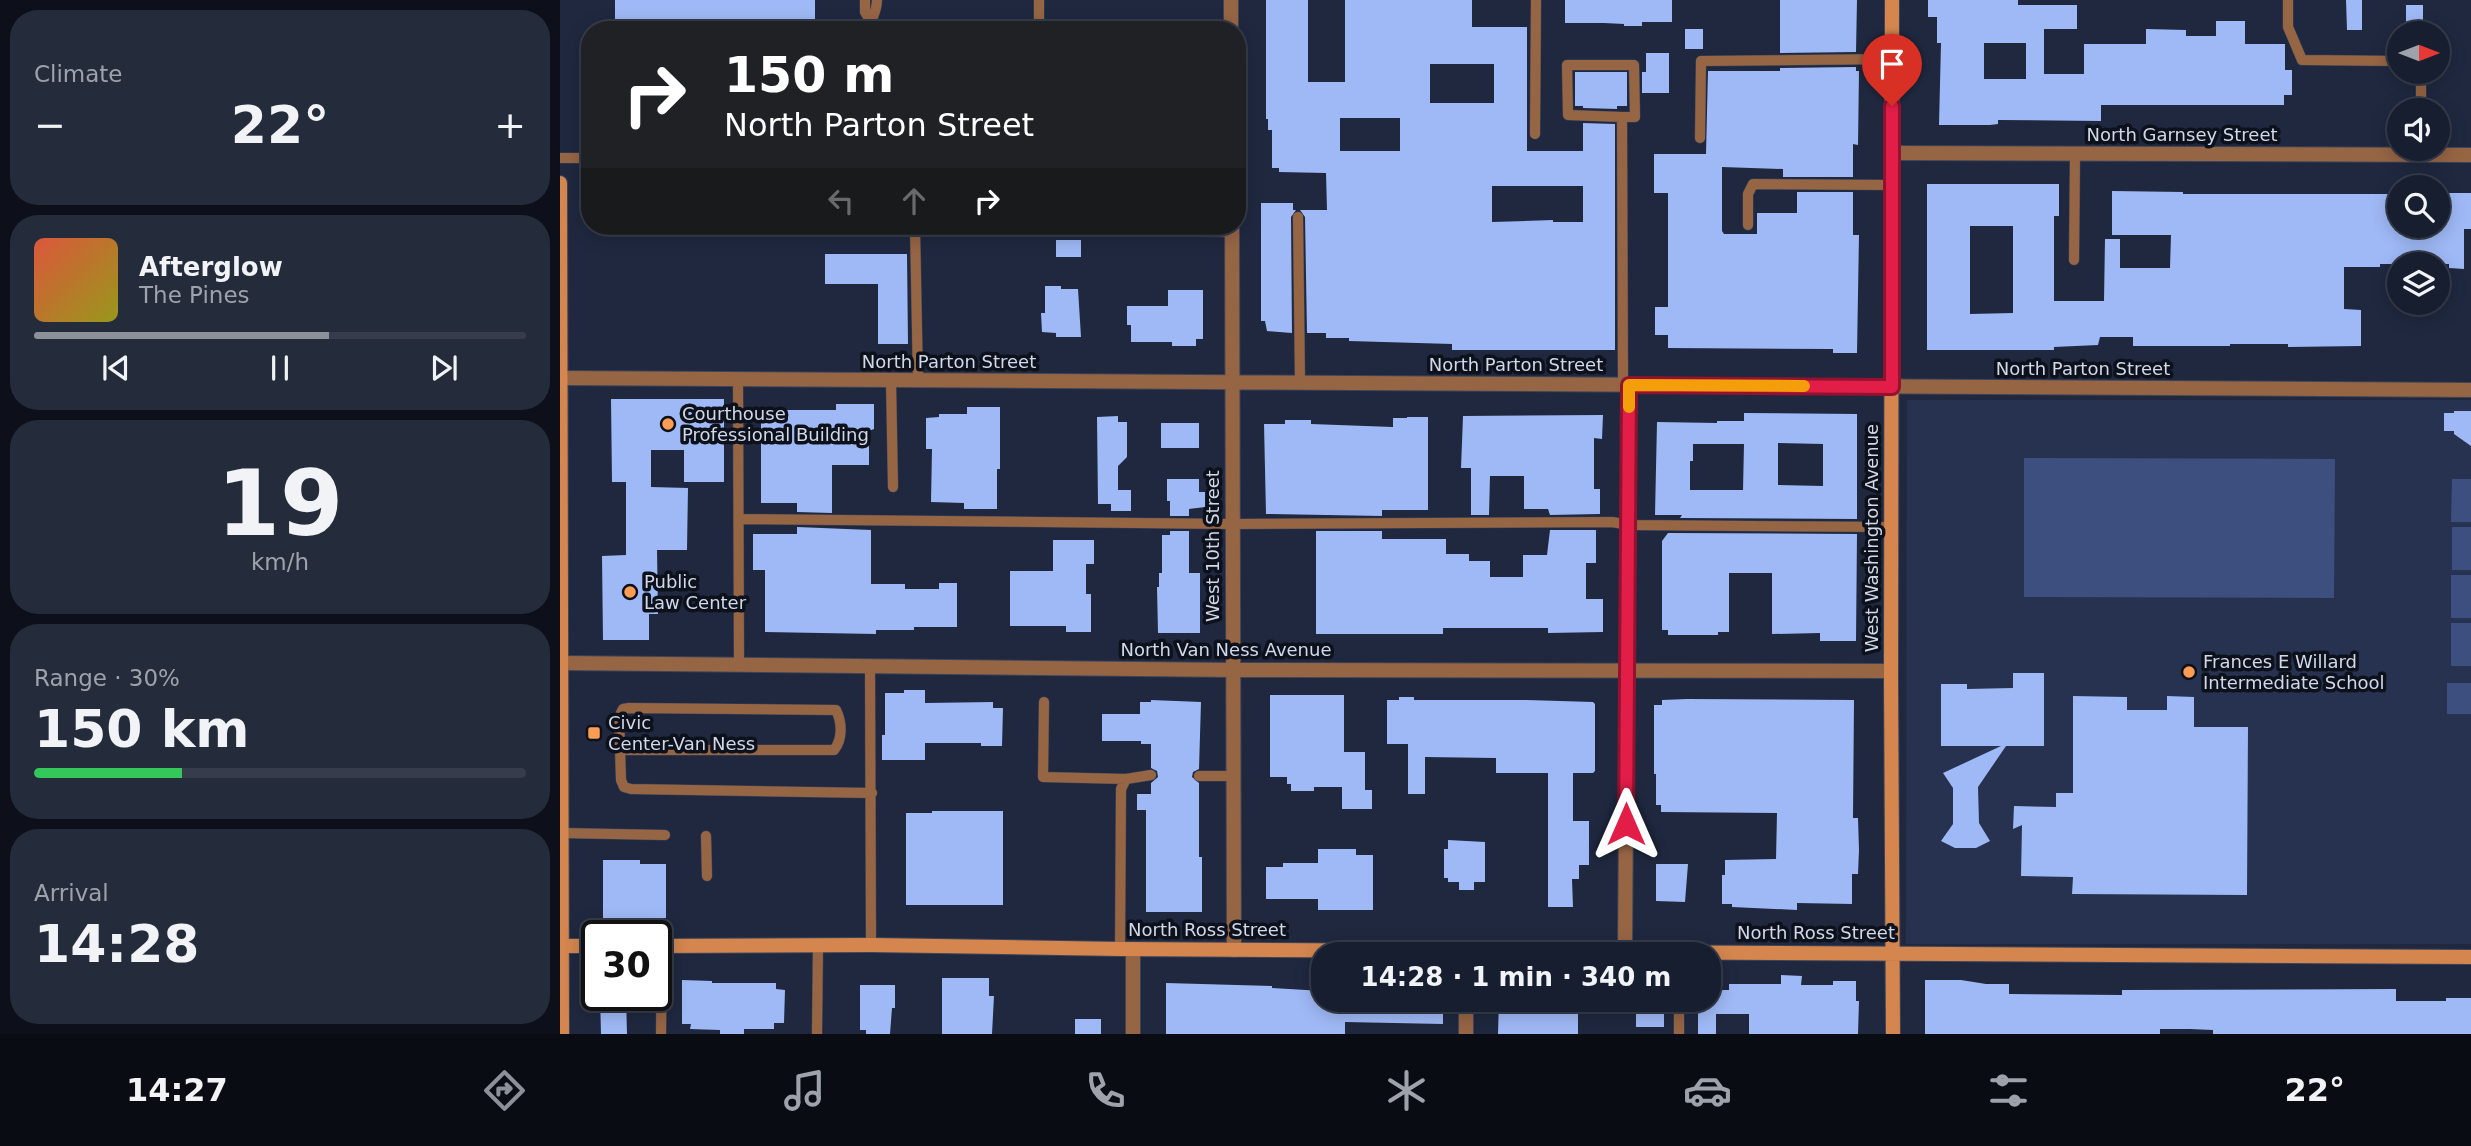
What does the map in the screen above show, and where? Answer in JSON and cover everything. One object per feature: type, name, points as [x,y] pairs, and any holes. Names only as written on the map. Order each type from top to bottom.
[{"type":"street","points":[[1231,0],[1231,21]]},
{"type":"street","name":"West Washington Avenue","points":[[1892,0],[1893,1034]]},
{"type":"street","points":[[1892,22],[1898,0]]},
{"type":"street","name":"North Garnsey Street","points":[[1892,153],[2387,152]]},
{"type":"street","name":"North Garnsey Street","points":[[2450,154],[2471,155]]},
{"type":"street","points":[[560,183],[562,1034]]},
{"type":"street","name":"West 10th Street","points":[[1232,235],[1234,950]]},
{"type":"street","name":"North Parton Street","points":[[561,378],[2471,390]]},
{"type":"street","points":[[1625,942],[1629,525],[1626,385]]},
{"type":"street","name":"North Van Ness Avenue","points":[[561,663],[1233,670],[1891,671]]},
{"type":"street","name":"North Ross Street","points":[[672,946],[871,945],[1311,951]]},
{"type":"street","points":[[561,946],[581,946]]},
{"type":"street","points":[[1126,949],[1133,1034]]},
{"type":"street","name":"North Ross Street","points":[[1721,953],[2471,957]]},
{"type":"street","points":[[1466,1012],[1466,1034]]},
{"type":"lane","points":[[865,0],[868,21]]},
{"type":"lane","points":[[872,21],[877,11],[877,0]]},
{"type":"lane","points":[[1039,0],[1040,21]]},
{"type":"lane","points":[[1535,134],[1536,0]]},
{"type":"lane","points":[[2288,0],[2288,27],[2302,60],[2387,61]]},
{"type":"lane","points":[[1700,138],[1702,61],[1892,59]]},
{"type":"lane","points":[[1567,65],[1634,65],[1635,117],[1622,117],[1568,115],[1567,65]]},
{"type":"lane","points":[[1622,117],[1626,385]]},
{"type":"lane","points":[[2074,260],[2075,154]]},
{"type":"lane","points":[[560,158],[581,158]]},
{"type":"lane","points":[[1748,225],[1748,194],[1753,184],[1892,185]]},
{"type":"lane","points":[[1298,217],[1300,383]]},
{"type":"lane","points":[[915,235],[918,380]]},
{"type":"lane","points":[[738,379],[739,664]]},
{"type":"lane","points":[[891,380],[893,487]]},
{"type":"lane","points":[[739,519],[1891,527]]},
{"type":"lane","points":[[870,665],[871,945]]},
{"type":"lane","points":[[1044,702],[1043,777],[1126,779],[1151,775]]},
{"type":"lane","points":[[620,750],[825,752],[834,750],[840,744],[840,720],[836,710],[622,709],[619,718],[620,750],[621,780],[624,787],[631,789],[872,793]]},
{"type":"lane","points":[[1199,776],[1233,776]]},
{"type":"lane","points":[[1126,779],[1121,789],[1126,949]]},
{"type":"lane","points":[[562,833],[665,835]]},
{"type":"lane","points":[[706,836],[706,876]]},
{"type":"lane","points":[[817,1034],[818,945]]},
{"type":"lane","points":[[660,1011],[661,1034]]},
{"type":"lane","points":[[1679,1012],[1679,1034]]},
{"type":"shaded area","name":"Frances E Willard Intermediate School","points":[[1907,400],[2471,400],[2471,944],[1906,944]]},
{"type":"shaded area","points":[[2024,458],[2335,459],[2334,598],[2024,597]]},
{"type":"shaded area","points":[[2452,479],[2471,479],[2471,522],[2451,522]]},
{"type":"shaded area","points":[[2452,527],[2471,527],[2471,570],[2452,570]]},
{"type":"shaded area","points":[[2451,575],[2471,575],[2471,618],[2451,618]]},
{"type":"shaded area","points":[[2451,623],[2471,623],[2471,666],[2451,666]]},
{"type":"shaded area","points":[[2447,683],[2471,683],[2471,714],[2447,714]]},
{"type":"building","points":[[615,0],[815,0],[815,21],[615,21]]},
{"type":"building","points":[[1266,0],[1308,0],[1308,82],[1345,82],[1345,0],[1472,0],[1472,27],[1527,27],[1527,151],[1583,151],[1583,123],[1615,124],[1615,350],[1452,350],[1452,344],[1349,341],[1349,338],[1326,338],[1326,333],[1307,333],[1305,217],[1300,210],[1327,210],[1326,173],[1279,172],[1279,168],[1272,168],[1272,130],[1268,130]],"holes":[[[1430,64],[1494,64],[1494,103],[1430,103]],[[1340,118],[1400,118],[1400,151],[1340,151]],[[1492,186],[1583,186],[1583,222],[1492,222]]]},
{"type":"building","points":[[1565,0],[1672,0],[1672,22],[1642,22],[1642,26],[1565,23]]},
{"type":"building","points":[[1780,0],[1857,0],[1856,52],[1780,53]]},
{"type":"building","points":[[1928,0],[2018,0],[2018,5],[2077,5],[2077,29],[2044,29],[2044,74],[2084,74],[2084,44],[2146,44],[2146,29],[2186,30],[2186,36],[2216,36],[2216,21],[2245,21],[2245,44],[2285,44],[2285,70],[2292,70],[2292,95],[2284,95],[2284,105],[2101,105],[2101,121],[1998,120],[1998,124],[1990,125],[1939,125],[1941,43],[1937,43],[1937,17],[1928,17]],"holes":[[[1984,43],[2026,43],[2026,79],[1984,79]]]},
{"type":"building","points":[[2346,0],[2362,0],[2362,30],[2347,30]]},
{"type":"building","points":[[2406,5],[2423,5],[2423,21],[2406,21]]},
{"type":"building","points":[[1685,29],[1703,29],[1703,49],[1685,49]]},
{"type":"building","points":[[1646,53],[1669,53],[1669,93],[1642,93]]},
{"type":"building","points":[[1856,67],[1856,71],[1859,71],[1858,145],[1853,144],[1853,177],[1783,177],[1783,169],[1722,167],[1722,231],[1724,234],[1757,234],[1757,213],[1797,213],[1797,192],[1853,192],[1853,235],[1859,235],[1857,353],[1833,353],[1833,349],[1668,348],[1668,335],[1655,335],[1655,307],[1668,307],[1668,193],[1654,193],[1654,154],[1706,154],[1708,71]]},
{"type":"building","points":[[1575,72],[1627,72],[1627,106],[1617,106],[1617,109],[1575,106]]},
{"type":"building","points":[[1927,184],[2059,184],[2059,216],[2054,216],[2054,301],[2104,301],[2105,239],[2120,239],[2120,268],[2170,268],[2171,235],[2112,235],[2112,191],[2183,194],[2387,194],[2387,238],[2450,238],[2450,193],[2471,193],[2471,229],[2464,229],[2464,269],[2450,268],[2450,252],[2387,252],[2387,264],[2380,264],[2380,267],[2344,267],[2344,309],[2361,310],[2361,346],[2133,346],[2133,337],[2100,337],[2098,345],[2054,347],[2054,350],[1927,350]],"holes":[[[1970,226],[2013,226],[2013,313],[1970,314]]]},
{"type":"building","points":[[1261,203],[1293,203],[1293,210],[1296,210],[1291,217],[1292,333],[1267,331],[1265,321],[1261,321]]},
{"type":"building","points":[[1056,240],[1081,240],[1081,257],[1056,257]]},
{"type":"building","points":[[825,254],[907,254],[908,344],[878,344],[878,284],[825,284]]},
{"type":"building","points":[[1045,286],[1078,289],[1081,337],[1056,337],[1056,333],[1042,332],[1041,313],[1045,313]]},
{"type":"building","points":[[1168,290],[1203,290],[1203,339],[1196,339],[1196,346],[1172,346],[1172,342],[1131,342],[1127,306],[1168,306]]},
{"type":"building","points":[[611,399],[724,399],[724,482],[684,482],[684,450],[651,450],[651,487],[688,488],[687,550],[657,550],[658,614],[649,614],[649,640],[603,640],[602,556],[626,555],[626,482],[612,482]]},
{"type":"building","points":[[836,404],[874,404],[874,429],[869,431],[869,465],[832,465],[832,513],[797,512],[797,503],[761,503],[761,410],[836,410]]},
{"type":"building","points":[[967,407],[1000,407],[997,509],[964,509],[964,503],[931,502],[932,449],[926,449],[926,418],[939,417],[939,414],[967,414]]},
{"type":"building","points":[[2471,411],[2471,446],[2454,434],[2454,431],[2444,431],[2444,413]]},
{"type":"building","points":[[1744,413],[1857,414],[1857,519],[1680,518],[1682,515],[1655,515],[1657,422],[1744,421]],"holes":[[[1778,443],[1823,444],[1823,486],[1778,485]],[[1693,444],[1744,444],[1743,490],[1690,490]]]},
{"type":"building","points":[[1603,415],[1602,439],[1594,438],[1594,489],[1600,489],[1600,514],[1550,515],[1548,509],[1524,509],[1524,476],[1490,476],[1489,515],[1471,515],[1471,468],[1461,468],[1463,416]]},
{"type":"building","points":[[1118,416],[1118,422],[1127,422],[1127,457],[1118,466],[1118,490],[1131,490],[1131,511],[1111,511],[1111,504],[1098,504],[1097,417]]},
{"type":"building","points":[[1428,417],[1428,510],[1382,510],[1382,516],[1266,514],[1264,424],[1285,424],[1285,420],[1311,420],[1311,424],[1393,427],[1393,418]]},
{"type":"building","points":[[1161,423],[1199,423],[1199,448],[1161,448]]},
{"type":"building","points":[[1167,479],[1199,479],[1199,492],[1205,492],[1205,507],[1189,509],[1189,516],[1170,516]]},
{"type":"building","points":[[797,527],[871,530],[871,584],[905,584],[905,589],[939,589],[939,583],[957,583],[957,627],[876,630],[876,634],[765,632],[765,570],[753,570],[753,534],[797,534]]},
{"type":"building","points":[[1550,530],[1596,530],[1596,563],[1586,563],[1586,599],[1603,599],[1603,632],[1548,633],[1548,628],[1443,628],[1443,634],[1316,634],[1316,531],[1382,531],[1382,539],[1446,539],[1446,554],[1469,554],[1469,561],[1490,561],[1490,577],[1523,577],[1523,555],[1547,555]]},
{"type":"building","points":[[1170,531],[1189,531],[1189,573],[1200,573],[1200,633],[1158,633],[1157,587],[1159,573],[1162,573],[1162,535],[1170,535]]},
{"type":"building","points":[[1668,533],[1857,534],[1856,641],[1820,641],[1820,633],[1772,634],[1772,573],[1729,573],[1729,632],[1718,632],[1718,635],[1668,635],[1668,630],[1662,630],[1662,541]]},
{"type":"building","points":[[1053,540],[1094,540],[1094,564],[1086,564],[1086,594],[1091,594],[1091,632],[1066,632],[1066,626],[1010,626],[1010,571],[1053,571]]},
{"type":"building","points":[[2013,673],[2044,673],[2044,746],[2006,746],[1978,787],[1979,823],[1990,841],[1976,848],[1955,848],[1941,841],[1953,824],[1953,788],[1943,773],[2001,746],[1941,746],[1941,684],[1967,684],[1967,689],[2013,688]]},
{"type":"building","points":[[904,690],[925,690],[925,703],[993,702],[993,708],[1003,708],[1002,746],[981,746],[981,743],[925,743],[925,760],[882,760],[885,693],[904,693]]},
{"type":"building","points":[[1270,695],[1344,695],[1344,752],[1365,752],[1365,790],[1372,790],[1372,809],[1342,809],[1342,787],[1314,787],[1314,791],[1291,791],[1287,777],[1270,777]]},
{"type":"building","points":[[2073,696],[2127,697],[2127,710],[2167,710],[2167,696],[2194,697],[2194,727],[2248,727],[2247,895],[2072,894],[2073,877],[2021,876],[2022,825],[2013,829],[2014,806],[2056,807],[2056,793],[2073,793]]},
{"type":"building","points":[[1399,697],[1414,697],[1414,700],[1527,700],[1595,704],[1595,771],[1573,773],[1573,821],[1589,821],[1589,865],[1579,865],[1579,879],[1572,879],[1573,907],[1548,907],[1548,773],[1496,773],[1496,758],[1425,757],[1425,794],[1408,794],[1408,744],[1387,744],[1387,700],[1399,700]]},
{"type":"building","points":[[1662,700],[1854,700],[1853,818],[1858,818],[1859,850],[1858,874],[1852,874],[1852,904],[1797,903],[1797,910],[1732,907],[1732,904],[1722,904],[1725,860],[1776,859],[1777,813],[1661,812],[1661,805],[1656,805],[1654,705],[1662,705]]},
{"type":"building","points":[[1140,702],[1201,702],[1199,769],[1193,772],[1192,777],[1199,783],[1202,912],[1146,912],[1146,810],[1137,810],[1137,794],[1151,794],[1151,783],[1158,777],[1157,771],[1151,768],[1151,744],[1141,744],[1141,741],[1102,741],[1102,714],[1140,714]]},
{"type":"building","points":[[1003,811],[1003,905],[906,905],[906,813]]},
{"type":"building","points":[[1448,840],[1485,842],[1485,882],[1474,882],[1474,890],[1459,890],[1459,882],[1448,882],[1448,878],[1444,878],[1444,849],[1448,849]]},
{"type":"building","points":[[1318,849],[1356,849],[1356,855],[1373,855],[1373,910],[1318,910],[1318,899],[1266,899],[1266,867],[1283,867],[1283,863],[1318,863]]},
{"type":"building","points":[[603,860],[640,860],[640,864],[666,864],[666,918],[603,918]]},
{"type":"building","points":[[1656,864],[1688,864],[1685,902],[1656,901]]},
{"type":"building","points":[[1781,975],[1802,976],[1801,985],[1833,985],[1833,981],[1856,981],[1856,1001],[1859,1001],[1858,1034],[1749,1034],[1749,1014],[1716,1014],[1716,1034],[1698,1034],[1698,1012],[1721,1012],[1721,990],[1729,990],[1729,984],[1781,984]]},
{"type":"building","points":[[942,978],[989,978],[989,996],[994,996],[992,1034],[942,1034]]},
{"type":"building","points":[[682,980],[776,983],[776,989],[785,990],[784,1023],[774,1023],[774,1029],[744,1029],[744,1034],[720,1034],[720,1030],[690,1029],[691,1024],[682,1024]]},
{"type":"building","points":[[1925,980],[2009,984],[2009,994],[2122,995],[2122,990],[2396,989],[2396,1001],[2471,998],[2471,1034],[2213,1034],[2213,1030],[2160,1029],[2160,1034],[1925,1034]]},
{"type":"building","points":[[1166,983],[1272,986],[1311,990],[1311,1012],[1443,1012],[1443,1024],[1345,1022],[1345,1034],[1166,1034]]},
{"type":"building","points":[[860,985],[895,985],[895,1008],[892,1008],[890,1034],[866,1034],[866,1030],[860,1030]]},
{"type":"building","points":[[600,1011],[626,1011],[627,1034],[601,1034]]},
{"type":"building","points":[[1499,1012],[1578,1012],[1578,1034],[1498,1034]]},
{"type":"building","points":[[1636,1012],[1664,1012],[1664,1027],[1636,1027]]},
{"type":"building","points":[[1075,1019],[1101,1019],[1101,1034],[1075,1034]]},
{"type":"slow traffic","points":[[1629,407],[1629,385],[1804,386]]},
{"type":"place","name":"Courthouse Professional Building","points":[[668,424]]},
{"type":"place","name":"Public Law Center","points":[[630,592]]},
{"type":"place","name":"Frances E Willard Intermediate School","points":[[2189,672]]},
{"type":"place","name":"Civic Center-Van Ness","points":[[594,733]]},
{"type":"route","points":[[1626,824],[1629,385],[1892,387],[1892,106]]}]
